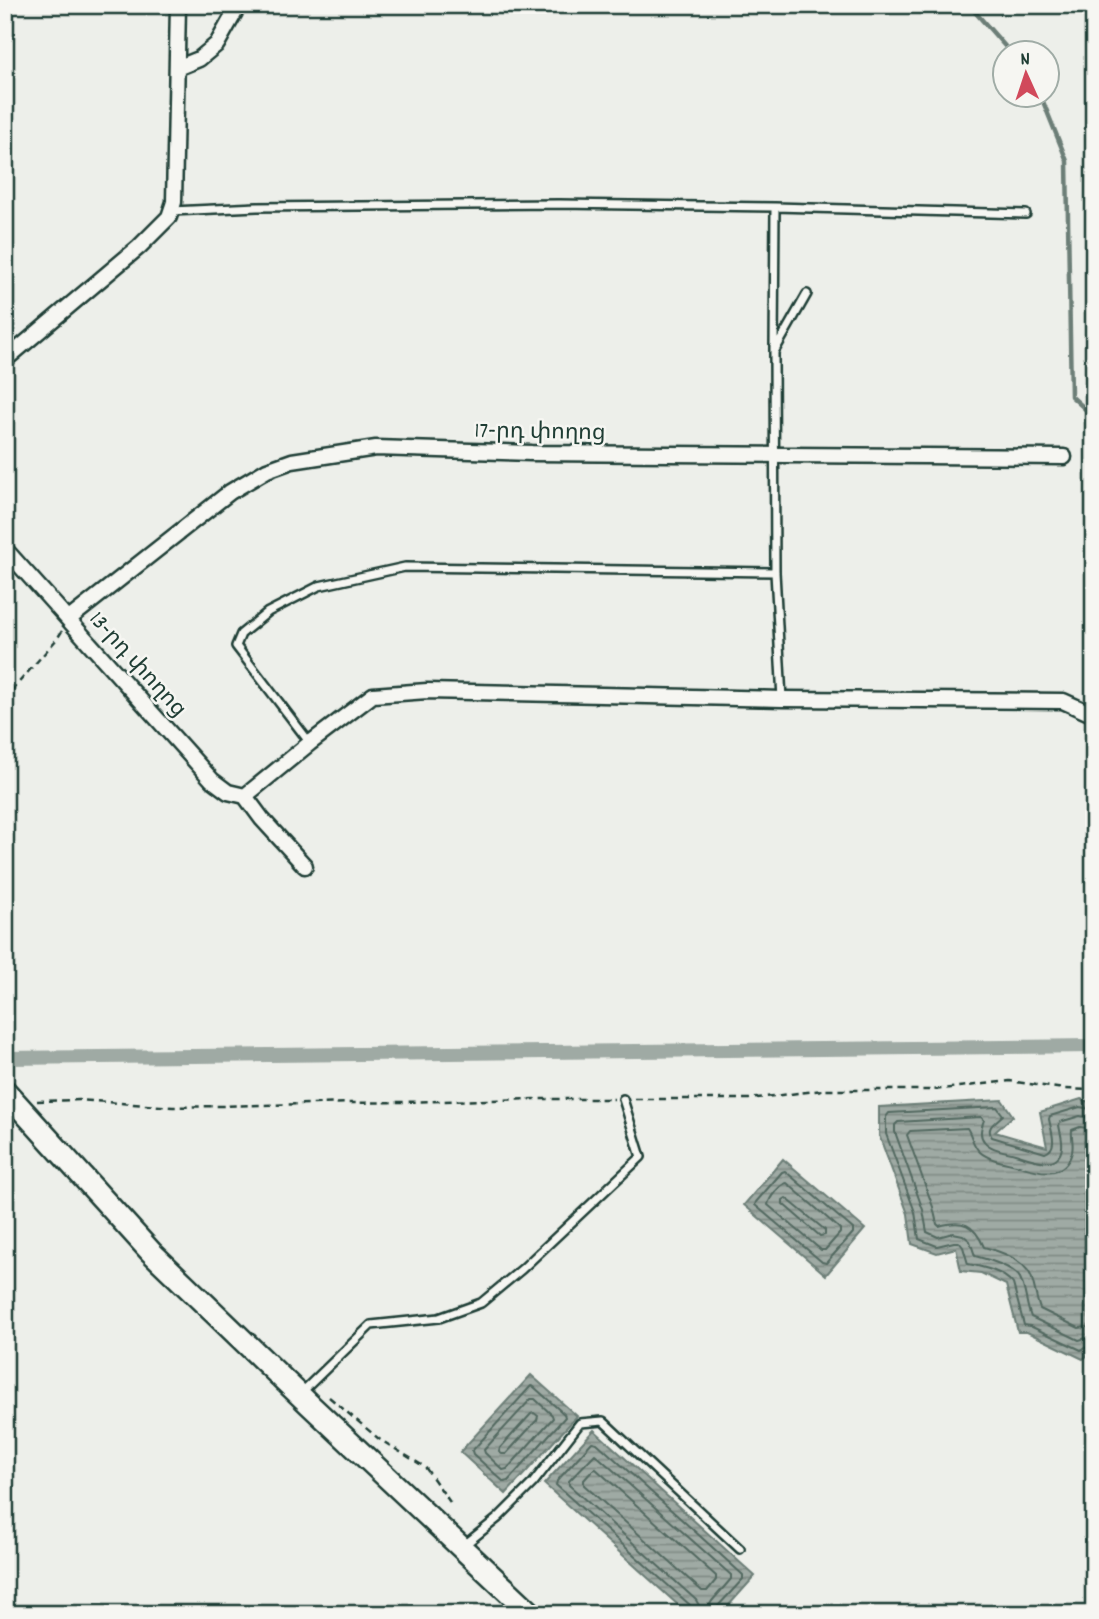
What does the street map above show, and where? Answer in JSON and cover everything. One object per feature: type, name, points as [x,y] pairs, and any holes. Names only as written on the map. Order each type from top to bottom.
[{"type":"main road","points":[[9,1098],[151,1252],[532,1614]]},
{"type":"street","points":[[5,360],[139,247],[169,217],[174,202],[178,5]]},
{"type":"street","points":[[177,68],[199,59],[217,44],[239,5]]},
{"type":"street","name":"17-րդ փողոց","points":[[69,619],[230,492],[267,470],[292,461],[376,448],[532,453],[1064,457]]},
{"type":"street","name":"13-րդ փողոց","points":[[5,550],[212,780],[228,792],[245,796]]},
{"type":"street","points":[[305,866],[245,796],[373,695],[427,691],[782,699],[1063,701],[1094,715]]},
{"type":"lane","points":[[171,211],[257,207],[559,204],[775,206],[1026,214]]},
{"type":"lane","points":[[775,206],[775,572],[782,699]]},
{"type":"lane","points":[[774,352],[807,294]]},
{"type":"lane","points":[[310,743],[236,646],[241,634],[268,612],[319,586],[405,566],[775,572]]},
{"type":"lane","points":[[304,1399],[371,1325],[439,1318],[471,1307],[481,1303],[522,1269],[640,1157],[624,1099]]},
{"type":"lane","points":[[461,1547],[498,1518],[533,1483],[580,1423],[603,1421],[740,1549]]},
{"type":"path","points":[[5,701],[57,639],[69,619]]},
{"type":"path","points":[[9,1098],[173,1107],[535,1099],[748,1099],[823,1090],[933,1090],[1010,1081],[1063,1089],[1094,1090]]},
{"type":"path","points":[[304,1399],[330,1397],[379,1439],[425,1467],[452,1505]]},
{"type":"water","points":[[1081,1099],[1094,1104],[1094,1350],[1083,1359],[1027,1332],[1018,1332],[1006,1285],[981,1273],[961,1271],[956,1248],[937,1253],[912,1244],[908,1214],[879,1135],[879,1107],[1002,1100],[1013,1116],[995,1132],[1047,1147],[1040,1112]]},
{"type":"water","points":[[783,1159],[865,1229],[826,1275],[744,1205]]},
{"type":"water","points":[[531,1375],[577,1416],[506,1494],[460,1452]]},
{"type":"water","points":[[594,1430],[755,1576],[721,1614],[688,1614],[544,1484]]},
{"type":"waterway","points":[[969,5],[998,38]]},
{"type":"waterway","points":[[1046,108],[1067,161],[1071,396],[1094,417]]},
{"type":"waterway","points":[[5,1058],[1094,1046]]}]
